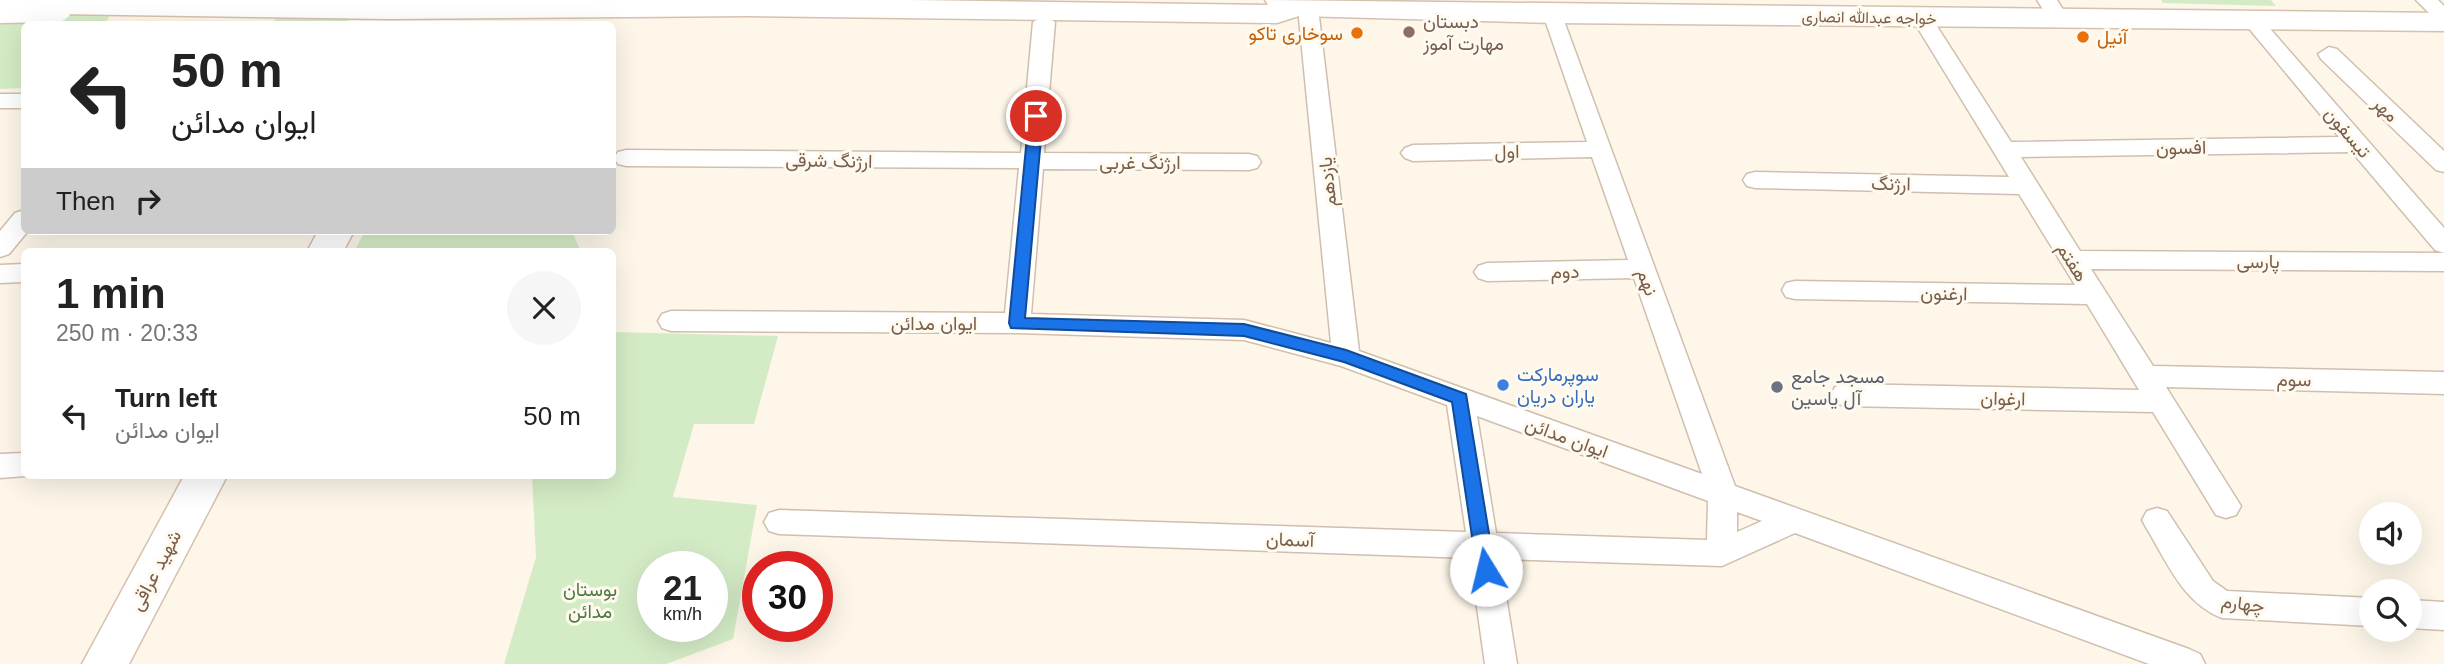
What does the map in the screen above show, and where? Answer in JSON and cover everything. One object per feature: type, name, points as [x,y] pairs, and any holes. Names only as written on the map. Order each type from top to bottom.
[{"type":"main road","name":"خواجه عبدالله انصاری","points":[[0,6],[420,11],[597,7],[1277,14],[1294,5],[1428,5],[1553,14],[1607,7],[1794,8],[1921,17],[2053,9],[2252,20],[2444,20]]},
{"type":"main road","points":[[546,21],[597,7]]},
{"type":"main road","points":[[332,8],[361,21]]},
{"type":"main road","name":"شهید عراقی","points":[[105,664],[204,479]]},
{"type":"street","points":[[2426,0],[2444,20]]},
{"type":"street","name":"یازدهم","points":[[1294,5],[1346,356]]},
{"type":"street","name":"نهم","points":[[1553,14],[1723,495],[1722,553]]},
{"type":"street","name":"هفتم","points":[[1921,17],[2226,506]]},
{"type":"street","name":"تیسفون","points":[[2252,20],[2444,244]]},
{"type":"street","points":[[1017,323],[1044,22]]},
{"type":"street","name":"مهر","points":[[2329,54],[2444,164]]},
{"type":"street","points":[[0,101],[21,100]]},
{"type":"street","name":"افسون","points":[[2004,150],[2359,145]]},
{"type":"street","name":"اول","points":[[1413,153],[1601,149]]},
{"type":"street","name":"ارژنگ شرقی","points":[[626,158],[1032,162]]},
{"type":"street","name":"ارژنگ غربی","points":[[1032,162],[1249,162]]},
{"type":"street","name":"ارژنگ","points":[[1755,180],[2026,186]]},
{"type":"street","points":[[0,248],[21,223]]},
{"type":"street","name":"پارسی","points":[[2072,260],[2444,262]]},
{"type":"street","name":"دوم","points":[[1487,272],[1643,269]]},
{"type":"street","points":[[0,274],[21,273]]},
{"type":"street","name":"ارغنون","points":[[1794,290],[2094,295]]},
{"type":"street","name":"ایوان مدائن","points":[[671,321],[1017,323],[1244,330],[1346,356],[2189,664]]},
{"type":"street","name":"سوم","points":[[2145,376],[2444,383]]},
{"type":"street","name":"ارغوان","points":[[1845,395],[2161,401]]},
{"type":"street","points":[[1460,398],[1501,664]]},
{"type":"street","points":[[0,466],[21,465]]},
{"type":"street","name":"آسمان","points":[[779,522],[1722,553],[1795,520]]},
{"type":"street","name":"چهارم","points":[[2157,520],[2202,591],[2222,604],[2359,611]]},
{"type":"street","points":[[2422,615],[2444,616]]},
{"type":"green space","points":[[2161,0],[2271,0],[2276,6],[2163,3]]},
{"type":"green space","points":[[23,12],[111,13],[107,21],[21,21],[21,88],[0,89],[0,24]]},
{"type":"green space","points":[[278,15],[341,17],[350,21],[274,21]]},
{"type":"green space","points":[[363,235],[574,235],[579,248],[356,248]]},
{"type":"green space","name":"بوستان مدائن","points":[[616,332],[778,336],[754,424],[694,424],[673,497],[757,505],[749,551],[742,551],[742,589],[733,639],[728,641],[728,551],[637,551],[637,642],[725,642],[666,664],[504,664],[536,557],[532,479],[616,479]]},
{"type":"place","name":"دبستان مهارت آموز","points":[[1409,32]]},
{"type":"place","name":"سوخاری تاکو","points":[[1357,33]]},
{"type":"place","name":"آنیل","points":[[2083,37]]},
{"type":"place","name":"سوپرمارکت یاران دریان","points":[[1503,385]]},
{"type":"place","name":"مسجد جامع آل یاسین","points":[[1777,387]]},
{"type":"route","points":[[1036,116],[1017,323],[1244,330],[1346,356],[1460,398],[1486,570]]}]
